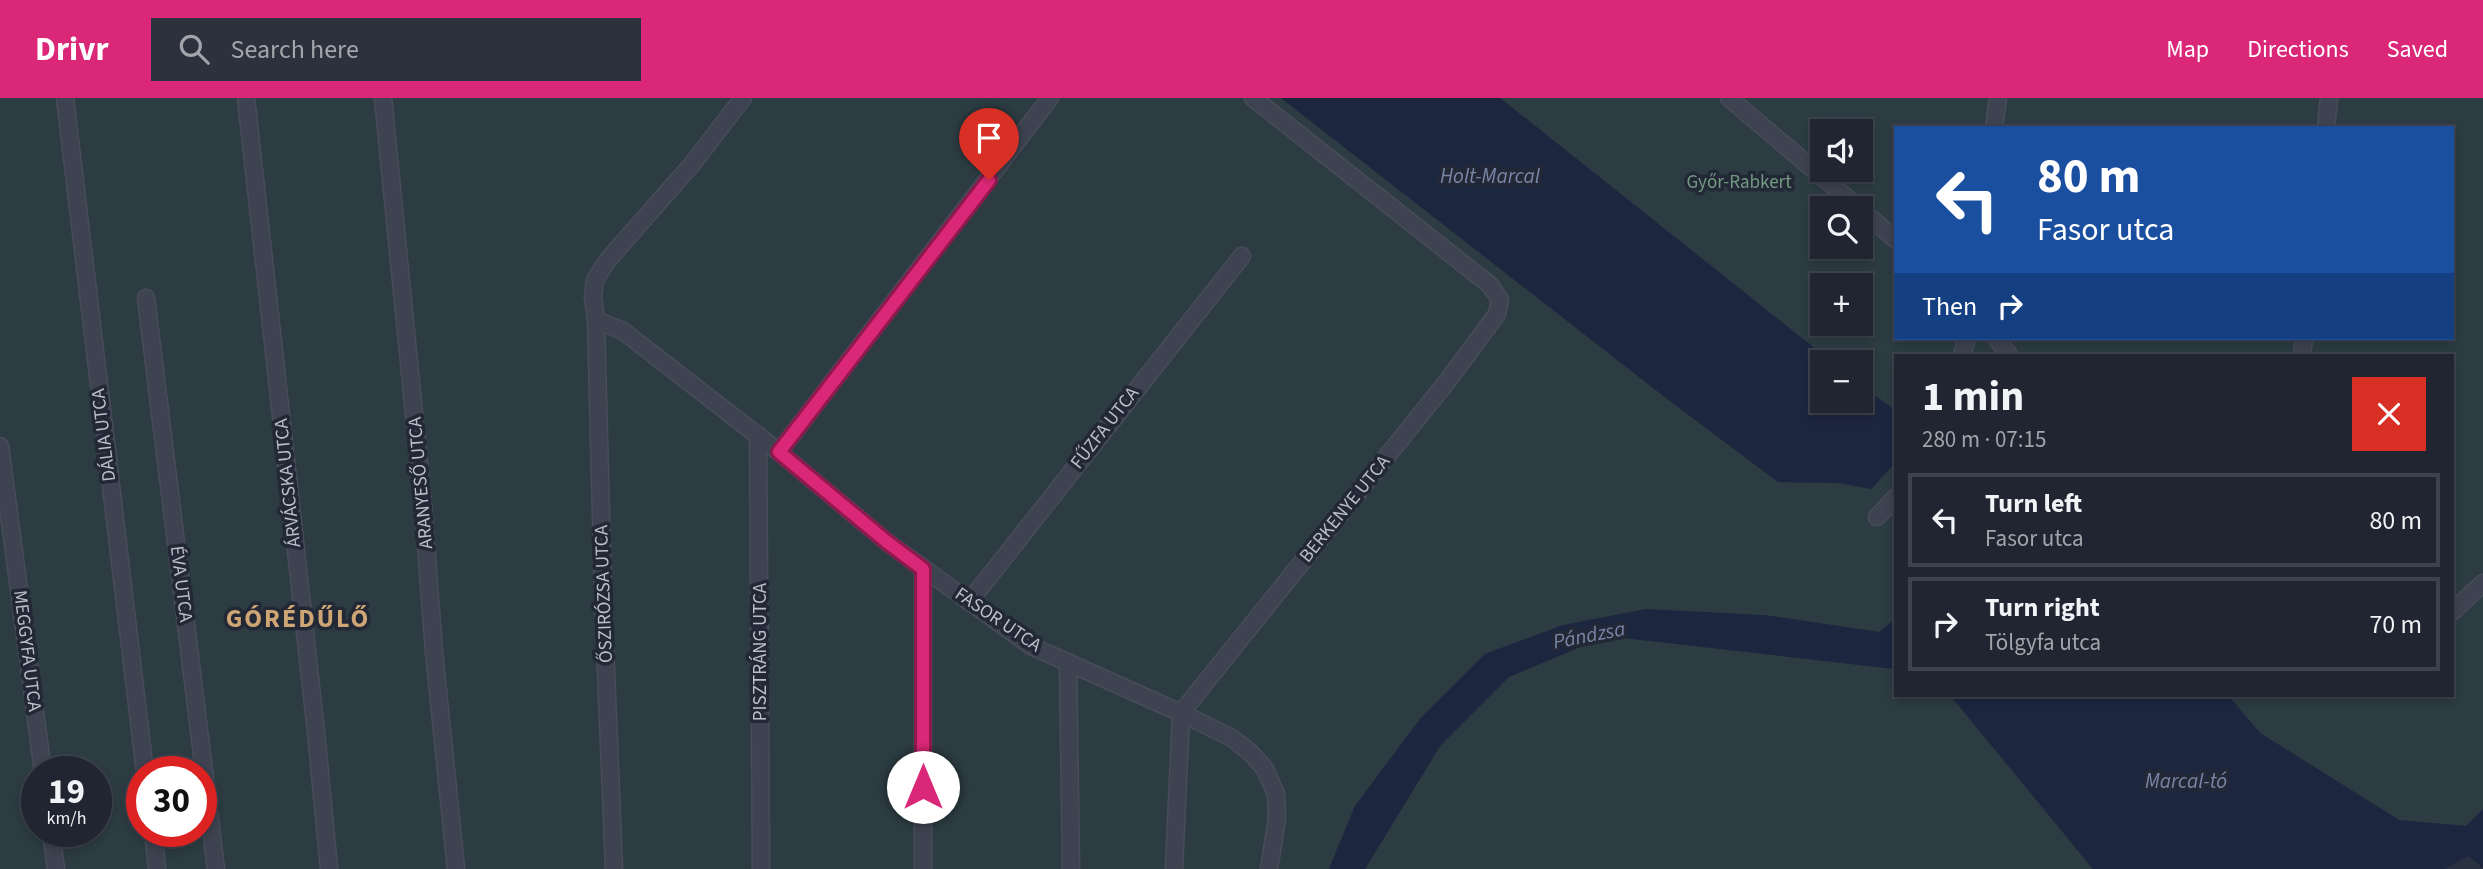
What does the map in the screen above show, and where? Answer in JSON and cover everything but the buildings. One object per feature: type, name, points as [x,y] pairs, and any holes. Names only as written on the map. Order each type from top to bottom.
[{"type":"street","name":"DÁLIA UTCA","points":[[65,98],[143,756]]},
{"type":"street","name":"ÁRVÁCSKA UTCA","points":[[246,98],[329,869]]},
{"type":"street","name":"ARANYESŐ UTCA","points":[[383,98],[456,869]]},
{"type":"street","name":"ŐSZIRÓZSA UTCA","points":[[614,869],[596,320],[593,297],[596,280],[607,261],[693,163],[743,98]]},
{"type":"street","points":[[779,452],[1050,98]]},
{"type":"street","name":"BERKENYE UTCA","points":[[1181,713],[1449,379],[1497,314],[1500,300],[1490,285],[1253,98]]},
{"type":"street","points":[[1994,126],[1997,98]]},
{"type":"street","points":[[2326,126],[2329,98]]},
{"type":"street","points":[[1735,100],[1845,196]]},
{"type":"street","points":[[1873,221],[1894,239]]},
{"type":"street","name":"FŰZFA UTCA","points":[[969,602],[1242,256]]},
{"type":"street","name":"ÉVA UTCA","points":[[146,298],[216,869]]},
{"type":"street","name":"FASOR UTCA","points":[[596,320],[623,331],[758,435],[887,542],[1031,646],[1181,713],[1232,738],[1251,753],[1265,769],[1276,794],[1277,819],[1269,869]]},
{"type":"street","points":[[1998,340],[2008,354]]},
{"type":"street","name":"PISZTRÁNG UTCA","points":[[758,435],[761,869]]},
{"type":"street","name":"MEGGYFA UTCA","points":[[0,446],[41,756]]},
{"type":"street","points":[[1877,517],[1894,499]]},
{"type":"street","points":[[923,569],[923,869]]},
{"type":"street","points":[[2454,610],[2483,583]]},
{"type":"street","points":[[1068,662],[1071,869]]},
{"type":"street","points":[[1174,869],[1181,713]]},
{"type":"street","points":[[53,847],[56,869]]},
{"type":"street","points":[[155,847],[157,869]]},
{"type":"green space","points":[[0,98],[1281,98],[1778,482],[1839,483],[1871,489],[1894,464],[1894,620],[1879,632],[1764,615],[1563,625],[1486,654],[1420,719],[1355,806],[1329,869],[0,869]]},
{"type":"green space","name":"Győr-Rabkert","points":[[1500,98],[2483,98],[2483,809],[2466,826],[2399,820],[2260,733],[2230,697],[2454,697],[2454,354],[1894,354],[1894,409],[1873,394],[1873,350],[1817,350]]},
{"type":"green space","points":[[1607,636],[1894,669],[1894,697],[1952,697],[2093,869],[1365,869],[1440,746],[1509,677]]},
{"type":"water","name":"Holt-Marcal","points":[[1281,98],[1500,98],[1817,350],[1810,350],[1810,413],[1873,413],[1873,394],[1894,409],[1894,464],[1871,489],[1839,483],[1778,482]]},
{"type":"water","name":"Pándzsa","points":[[1646,609],[1764,615],[1879,632],[1894,620],[1894,669],[1606,636],[1509,677],[1440,746],[1365,869],[1329,869],[1355,806],[1420,719],[1485,654],[1563,625]]},
{"type":"water","name":"Marcal-tó","points":[[1952,697],[2230,697],[2260,733],[2399,820],[2466,826],[2483,809],[2483,868],[2468,856],[2445,869],[2093,869]]},
{"type":"district","name":"GÓRÉDŰLŐ","points":[[298,618]]},
{"type":"route","points":[[923,787],[923,569],[779,452],[989,180]]}]
